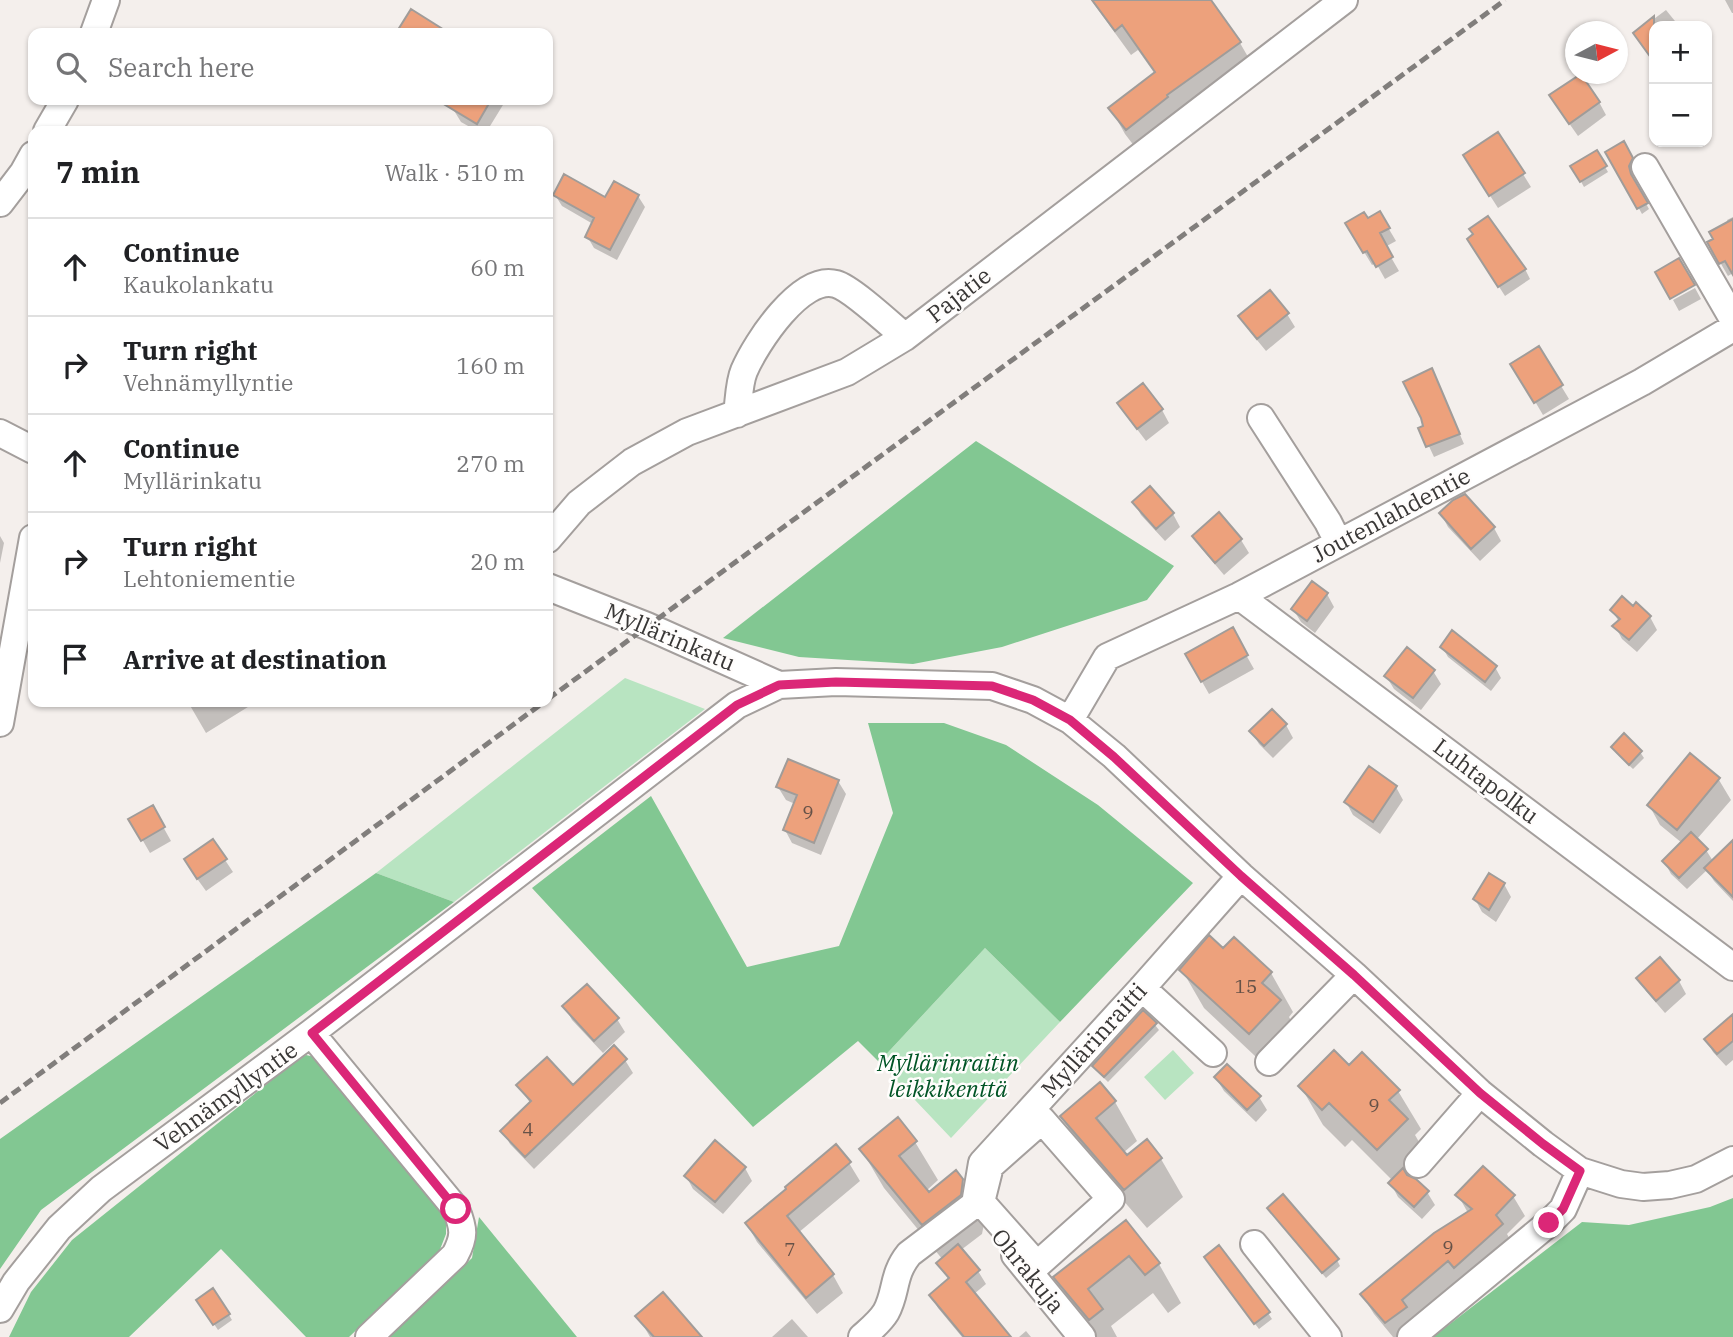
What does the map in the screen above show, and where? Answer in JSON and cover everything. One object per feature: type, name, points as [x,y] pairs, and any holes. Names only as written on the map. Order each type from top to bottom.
[{"type":"street","points":[[96,28],[106,0]]},
{"type":"street","name":"Pajatie","points":[[553,533],[579,503],[632,462],[687,432],[847,372],[905,337],[1344,0]]},
{"type":"street","points":[[50,126],[62,105]]},
{"type":"street","points":[[0,203],[28,164]]},
{"type":"street","points":[[1645,167],[1733,319]]},
{"type":"street","points":[[737,414],[743,373],[768,328],[799,295],[818,283],[837,284],[855,295],[905,337]]},
{"type":"street","name":"Joutenlahdentie","points":[[1070,720],[1107,656],[1240,596],[1642,382],[1733,328]]},
{"type":"street","points":[[1261,418],[1338,542]]},
{"type":"street","points":[[0,433],[28,447]]},
{"type":"street","points":[[0,723],[28,566]]},
{"type":"street","name":"Myllärinkatu","points":[[553,588],[779,685],[836,682],[992,686],[1033,700],[1070,720],[1114,757],[1480,1093],[1580,1171],[1621,1184],[1670,1185],[1696,1179],[1733,1160]]},
{"type":"street","name":"Luhtapolku","points":[[1240,596],[1733,967]]},
{"type":"street","name":"Vehnämyllyntie","points":[[0,1309],[16,1282],[59,1228],[101,1189],[312,1033],[737,705],[779,685]]},
{"type":"street","name":"Myllärinraitti","points":[[975,1204],[982,1163],[1241,876]]},
{"type":"street","points":[[1269,1062],[1354,975]]},
{"type":"street","points":[[1142,988],[1213,1054]]},
{"type":"street","points":[[312,1033],[456,1209],[463,1226],[462,1242],[455,1255],[369,1337]]},
{"type":"street","points":[[1418,1164],[1480,1093]]},
{"type":"street","points":[[1041,1120],[1111,1199],[1037,1265],[981,1202],[990,1166],[1041,1120]]},
{"type":"street","points":[[1411,1337],[1549,1223],[1563,1209],[1580,1171]]},
{"type":"street","points":[[862,1337],[885,1314],[896,1276],[909,1254],[975,1204]]},
{"type":"street","name":"Ohrakuja","points":[[975,1204],[1082,1337]]},
{"type":"street","points":[[1254,1244],[1328,1337]]},
{"type":"green space","points":[[976,441],[1174,566],[1147,600],[1002,647],[913,664],[799,657],[723,638]]},
{"type":"green space","points":[[625,678],[705,709],[454,902],[376,873]]},
{"type":"green space","points":[[868,723],[944,723],[1006,745],[1098,805],[1193,883],[1060,1022],[985,948],[879,1062],[858,1041],[753,1127],[532,888],[651,796],[747,967],[839,946],[893,813]]},
{"type":"green space","points":[[376,873],[454,902],[41,1210],[0,1269],[0,1139]]},
{"type":"green space","name":"Myllärinraitin leikkikenttä","points":[[985,948],[1060,1022],[951,1138],[879,1062]]},
{"type":"green space","points":[[1173,1050],[1194,1073],[1165,1100],[1144,1077]]},
{"type":"green space","points":[[306,1055],[319,1058],[446,1217],[446,1234],[439,1252],[349,1337],[306,1337],[221,1249],[129,1337],[9,1337],[31,1292],[72,1240]]},
{"type":"green space","points":[[1733,1198],[1733,1337],[1433,1337],[1582,1222],[1629,1225],[1710,1207]]},
{"type":"green space","points":[[479,1217],[577,1337],[389,1337],[472,1258]]},
{"type":"building","points":[[1092,0],[1211,0],[1241,42],[1167,95],[1168,97],[1126,130],[1108,108],[1155,72],[1122,25],[1115,31]]},
{"type":"building","points":[[411,9],[441,28],[399,28]]},
{"type":"building","points":[[1654,16],[1654,21],[1649,21],[1649,55],[1633,33]]},
{"type":"building","points":[[1566,84],[1588,84],[1600,102],[1569,124],[1549,95]]},
{"type":"building","points":[[445,105],[488,105],[477,124]]},
{"type":"building","points":[[1498,132],[1525,173],[1489,196],[1463,155]]},
{"type":"building","points":[[1624,141],[1633,158],[1629,166],[1631,174],[1648,203],[1637,209],[1605,152]]},
{"type":"building","points":[[1597,150],[1607,166],[1580,182],[1570,166]]},
{"type":"building","points":[[564,174],[605,197],[614,181],[639,195],[610,250],[585,237],[594,218],[553,195]]},
{"type":"building","points":[[1380,211],[1390,228],[1380,233],[1393,257],[1376,267],[1367,251],[1363,253],[1345,223],[1364,212],[1368,218]]},
{"type":"building","points":[[1488,216],[1526,269],[1498,287],[1467,239],[1473,234],[1469,229]]},
{"type":"building","points":[[1733,219],[1733,275],[1725,261],[1719,264],[1707,242],[1713,239],[1709,232]]},
{"type":"building","points":[[1679,258],[1695,285],[1670,299],[1655,272]]},
{"type":"building","points":[[1270,290],[1289,313],[1257,339],[1238,316]]},
{"type":"building","points":[[1539,346],[1563,385],[1534,403],[1510,364]]},
{"type":"building","points":[[1432,368],[1460,434],[1426,447],[1418,428],[1423,426],[1421,418],[1403,382]]},
{"type":"building","points":[[1143,383],[1163,409],[1137,429],[1117,403]]},
{"type":"building","points":[[1150,486],[1174,513],[1156,529],[1132,502]]},
{"type":"building","points":[[1465,494],[1495,527],[1471,549],[1439,513],[1453,500]]},
{"type":"building","points":[[1219,512],[1242,539],[1215,563],[1192,536]]},
{"type":"building","points":[[1312,581],[1328,593],[1307,621],[1291,609]]},
{"type":"building","points":[[1622,596],[1633,606],[1636,602],[1651,616],[1629,640],[1612,626],[1620,619],[1610,610]]},
{"type":"building","points":[[1233,627],[1248,655],[1201,682],[1185,654]]},
{"type":"building","points":[[1452,630],[1497,666],[1485,682],[1440,647]]},
{"type":"building","points":[[1407,647],[1435,670],[1413,698],[1384,676]]},
{"type":"building","points":[[1272,709],[1287,724],[1264,746],[1249,731]]},
{"type":"building","points":[[1624,733],[1642,751],[1629,765],[1611,747]]},
{"type":"building","points":[[1690,753],[1720,778],[1677,830],[1647,805]]},
{"type":"building","points":[[788,759],[839,780],[814,843],[783,830],[797,795],[776,787]]},
{"type":"building","points":[[1369,766],[1397,786],[1373,822],[1344,802]]},
{"type":"building","points":[[153,805],[165,827],[141,841],[128,819]]},
{"type":"building","points":[[1691,832],[1708,849],[1679,878],[1662,861]]},
{"type":"building","points":[[213,839],[227,859],[197,879],[184,859]]},
{"type":"building","points":[[1733,840],[1733,897],[1704,868]]},
{"type":"building","points":[[1489,873],[1505,883],[1489,910],[1473,899]]},
{"type":"building","points":[[1209,935],[1223,948],[1234,937],[1272,972],[1262,983],[1281,1000],[1249,1034],[1179,970]]},
{"type":"building","points":[[1660,957],[1680,980],[1656,1001],[1636,978]]},
{"type":"building","points":[[587,984],[619,1018],[594,1041],[562,1006]]},
{"type":"building","points":[[1143,1010],[1157,1023],[1104,1077],[1092,1066]]},
{"type":"building","points":[[1733,1014],[1733,1041],[1717,1054],[1704,1039]]},
{"type":"building","points":[[614,1045],[627,1059],[525,1157],[500,1131],[531,1101],[516,1085],[547,1057],[573,1085]]},
{"type":"building","points":[[1334,1050],[1349,1065],[1362,1052],[1400,1090],[1389,1100],[1408,1119],[1377,1150],[1329,1103],[1322,1110],[1298,1086]]},
{"type":"building","points":[[1227,1064],[1261,1096],[1247,1110],[1214,1077]]},
{"type":"building","points":[[1100,1082],[1116,1101],[1096,1118],[1127,1155],[1147,1139],[1162,1158],[1124,1190],[1060,1116]]},
{"type":"building","points":[[898,1117],[917,1141],[899,1156],[929,1192],[956,1170],[963,1179],[961,1195],[922,1225],[859,1149]]},
{"type":"building","points":[[715,1140],[746,1167],[715,1202],[684,1176]]},
{"type":"building","points":[[836,1144],[851,1162],[787,1216],[834,1274],[806,1298],[745,1223]]},
{"type":"building","points":[[1483,1166],[1515,1195],[1496,1215],[1503,1224],[1454,1268],[1448,1261],[1402,1300],[1407,1307],[1385,1323],[1360,1294],[1434,1233],[1472,1209],[1455,1195]]},
{"type":"building","points":[[1403,1168],[1407,1175],[1429,1191],[1414,1207],[1388,1183]]},
{"type":"building","points":[[1283,1194],[1339,1259],[1322,1273],[1267,1208]]},
{"type":"building","points":[[1126,1220],[1160,1263],[1145,1275],[1129,1256],[1088,1289],[1103,1309],[1089,1320],[1053,1277]]},
{"type":"building","points":[[958,1244],[980,1270],[966,1282],[1011,1337],[964,1337],[929,1295],[949,1278],[936,1263]]},
{"type":"building","points":[[1219,1245],[1270,1312],[1254,1324],[1204,1257]]},
{"type":"building","points":[[213,1288],[230,1314],[213,1325],[196,1300]]},
{"type":"building","points":[[663,1292],[702,1337],[654,1337],[635,1316]]},
{"type":"railway","points":[[553,695],[1505,0]]},
{"type":"railway","points":[[0,1103],[537,707]]},
{"type":"route","points":[[456,1209],[312,1033],[737,705],[779,685],[836,682],[992,686],[1033,700],[1070,720],[1354,975],[1480,1093],[1580,1171],[1563,1209],[1549,1223]]}]
